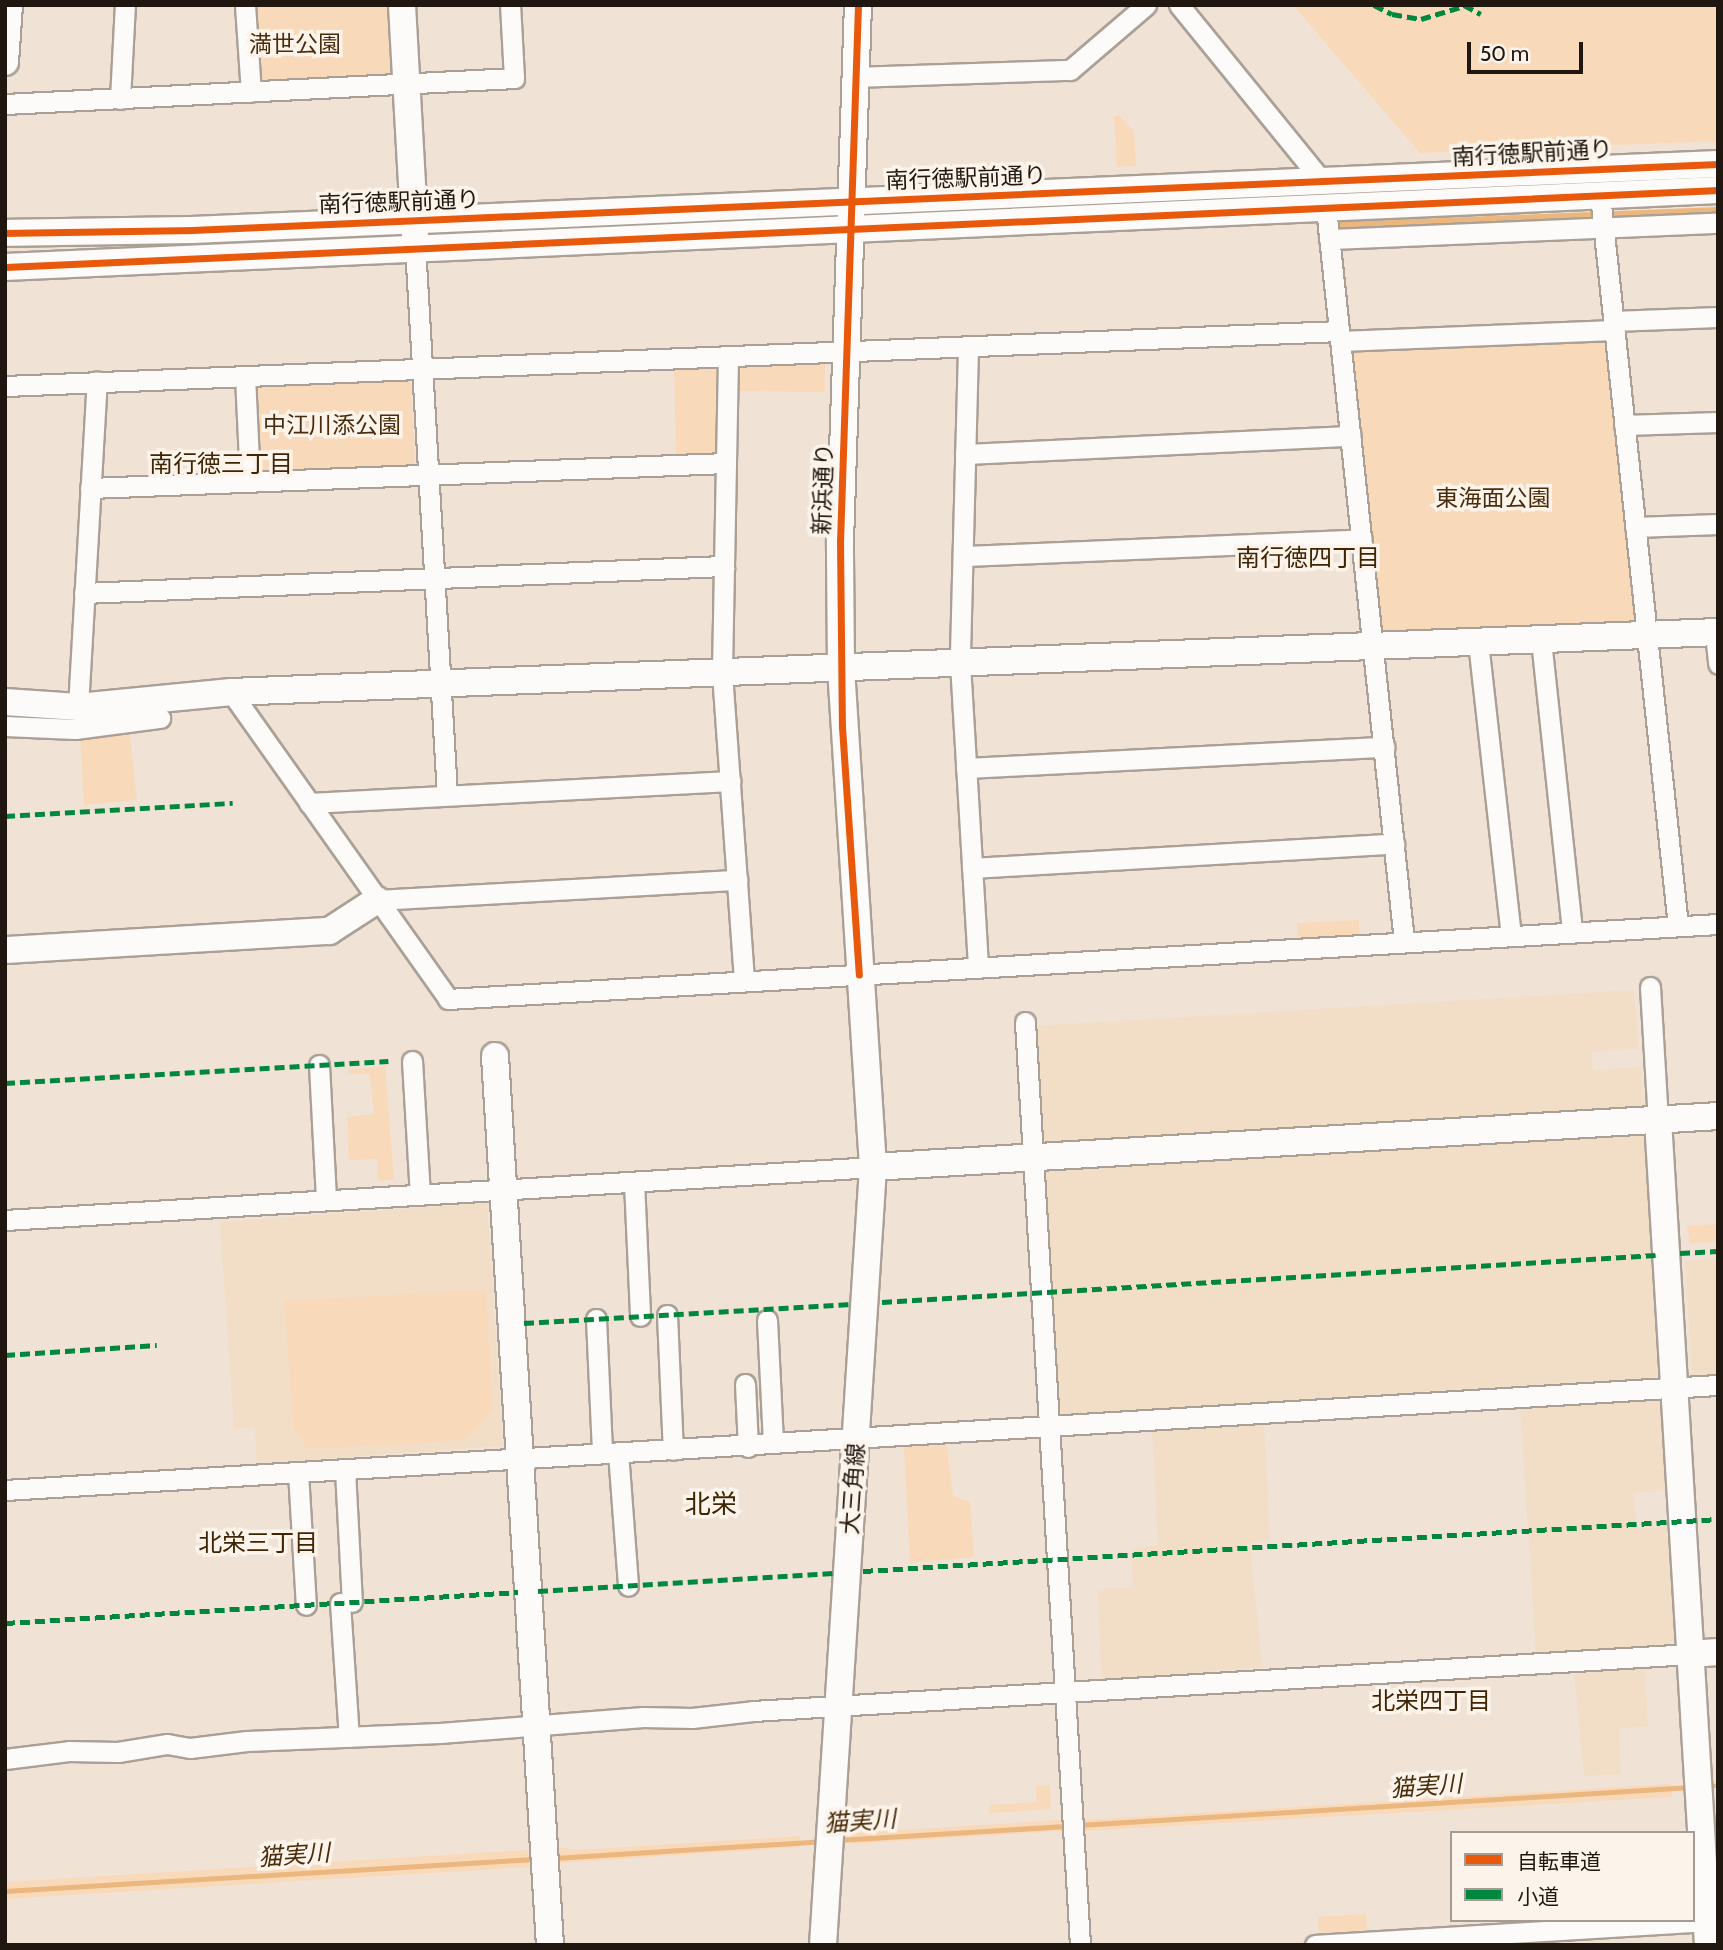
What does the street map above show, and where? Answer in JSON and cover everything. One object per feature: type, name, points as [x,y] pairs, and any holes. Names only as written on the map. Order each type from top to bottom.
[{"type":"street","points":[[5,62],[9,5]]},
{"type":"street","points":[[120,99],[125,5]]},
{"type":"street","points":[[245,5],[251,92]]},
{"type":"street","points":[[401,5],[447,795]]},
{"type":"street","points":[[5,104],[514,78],[510,5]]},
{"type":"street","name":"新浜通り","points":[[858,5],[846,354],[841,668],[864,1033]]},
{"type":"street","points":[[855,77],[1070,69],[1146,5]]},
{"type":"street","points":[[1179,5],[1325,195],[1404,942]]},
{"type":"street","name":"南行徳駅前通り","points":[[5,233],[414,233],[1325,195],[1718,164]]},
{"type":"street","name":"南行徳駅前通り","points":[[1325,195],[1602,214],[1718,190]]},
{"type":"street","points":[[1329,239],[1602,214],[1718,223]]},
{"type":"street","points":[[1602,214],[1678,926]]},
{"type":"street","name":"南行徳駅前通り","points":[[5,267],[414,233]]},
{"type":"street","points":[[5,386],[1613,326],[1718,317]]},
{"type":"street","points":[[968,348],[960,663],[978,967]]},
{"type":"street","points":[[728,358],[722,673],[744,981]]},
{"type":"street","points":[[245,376],[250,481]]},
{"type":"street","points":[[78,707],[97,382]]},
{"type":"street","points":[[1624,425],[1718,422]]},
{"type":"street","points":[[965,454],[1350,436]]},
{"type":"street","points":[[90,488],[726,463]]},
{"type":"street","points":[[1635,527],[1718,524]]},
{"type":"street","points":[[962,556],[1362,539]]},
{"type":"street","points":[[85,593],[724,566]]},
{"type":"street","points":[[5,702],[78,707],[231,692],[1716,632],[1718,664]]},
{"type":"street","points":[[1541,640],[1572,932]]},
{"type":"street","points":[[1478,642],[1511,936]]},
{"type":"street","points":[[231,692],[448,999],[1718,924]]},
{"type":"street","points":[[5,726],[75,729],[160,718]]},
{"type":"street","points":[[966,768],[1384,747]]},
{"type":"street","points":[[309,803],[730,781]]},
{"type":"street","points":[[972,868],[1394,844]]},
{"type":"street","points":[[5,950],[329,931],[377,900],[737,880]]},
{"type":"street","points":[[1315,1945],[1711,1928],[1690,1654],[1650,987]]},
{"type":"street","points":[[1025,1022],[1080,1945]]},
{"type":"street","name":"大三角線","points":[[823,1945],[873,1167],[864,1033]]},
{"type":"street","points":[[495,1056],[550,1945]]},
{"type":"street","points":[[412,1061],[420,1195]]},
{"type":"street","points":[[319,1065],[326,1200]]},
{"type":"street","points":[[5,1220],[1718,1116]]},
{"type":"street","points":[[634,1182],[640,1316]]},
{"type":"street","points":[[667,1315],[673,1450]]},
{"type":"street","points":[[596,1319],[628,1586]]},
{"type":"street","points":[[767,1320],[773,1443]]},
{"type":"street","points":[[744,1384],[748,1447]]},
{"type":"street","points":[[5,1490],[610,1452],[748,1447],[773,1443],[1718,1385]]},
{"type":"street","points":[[345,1470],[349,1737]]},
{"type":"street","points":[[298,1472],[306,1605]]},
{"type":"street","points":[[5,1759],[69,1751],[118,1752],[167,1744],[190,1748],[238,1741],[349,1737],[1718,1652]]},
{"type":"shaded area","points":[[1718,207],[1718,218],[1340,234],[1339,222]]},
{"type":"shaded area","points":[[1634,990],[1639,1049],[1591,1052],[1593,1070],[1641,1067],[1643,1106],[1040,1143],[1034,1026]]},
{"type":"shaded area","points":[[1638,1132],[1646,1139],[1661,1372],[1655,1377],[1064,1414],[1058,1407],[1045,1172]]},
{"type":"shaded area","points":[[487,1203],[503,1446],[257,1463],[255,1427],[234,1429],[220,1222]]},
{"type":"shaded area","points":[[1718,1258],[1718,1374],[1692,1375],[1685,1261]]},
{"type":"shaded area","points":[[1662,1398],[1670,1490],[1633,1493],[1637,1529],[1669,1526],[1676,1636],[1668,1645],[1536,1652],[1520,1408]]},
{"type":"shaded area","points":[[1264,1421],[1270,1540],[1250,1542],[1262,1667],[1102,1680],[1097,1589],[1133,1587],[1131,1548],[1158,1546],[1152,1430]]},
{"type":"shaded area","points":[[1645,1668],[1648,1726],[1619,1729],[1621,1774],[1584,1776],[1574,1674]]},
{"type":"green space","name":"満世公園","points":[[249,5],[388,5],[392,73],[387,79],[259,86]]},
{"type":"green space","points":[[1293,5],[1718,5],[1718,141],[1420,153]]},
{"type":"green space","points":[[1119,115],[1134,131],[1136,166],[1117,167],[1114,116]]},
{"type":"green space","name":"東海面公園","points":[[1602,338],[1606,343],[1636,618],[1632,623],[1384,633],[1378,629],[1349,354],[1353,348]]},
{"type":"green space","points":[[825,362],[825,392],[734,391],[735,367],[741,363]]},
{"type":"green space","points":[[716,366],[722,371],[720,449],[715,454],[676,455],[674,367]]},
{"type":"green space","name":"中江川添公園","points":[[406,377],[411,385],[415,462],[409,467],[257,472],[255,383]]},
{"type":"green space","points":[[129,728],[137,800],[84,805],[80,734]]},
{"type":"green space","points":[[1359,920],[1359,937],[1298,941],[1297,923]]},
{"type":"green space","points":[[385,1066],[394,1180],[378,1181],[377,1159],[349,1160],[347,1117],[374,1114],[370,1074],[347,1074],[347,1070]]},
{"type":"green space","points":[[1718,1224],[1718,1242],[1690,1243],[1687,1226]]},
{"type":"green space","points":[[486,1290],[492,1409],[476,1430],[463,1440],[308,1449],[294,1428],[284,1301]]},
{"type":"green space","points":[[947,1445],[953,1496],[970,1502],[974,1557],[910,1563],[904,1447]]},
{"type":"green space","points":[[1671,1784],[1672,1797],[1085,1831],[1084,1820]]},
{"type":"green space","points":[[1050,1785],[1051,1809],[989,1813],[989,1805],[1037,1802],[1036,1786]]},
{"type":"green space","points":[[1062,1820],[1062,1831],[851,1844],[851,1833]]},
{"type":"green space","points":[[800,1836],[800,1847],[560,1863],[559,1847],[577,1850]]},
{"type":"green space","points":[[528,1850],[530,1867],[5,1899],[5,1882]]},
{"type":"green space","points":[[1366,1914],[1367,1930],[1319,1933],[1318,1917]]},
{"type":"waterway","name":"猫実川","points":[[1707,1786],[1718,1786]]},
{"type":"waterway","name":"猫実川","points":[[1079,1825],[1691,1787]]},
{"type":"waterway","name":"猫実川","points":[[838,1840],[1066,1826]]},
{"type":"waterway","name":"猫実川","points":[[555,1858],[822,1841]]},
{"type":"waterway","name":"猫実川","points":[[5,1891],[535,1859]]},
{"type":"marked path","points":[[1374,5],[1392,14],[1421,19],[1467,5]]},
{"type":"marked path","points":[[1464,5],[1481,14]]},
{"type":"marked path","points":[[5,816],[233,803]]},
{"type":"marked path","points":[[5,1083],[388,1061]]},
{"type":"marked path","points":[[1680,1253],[1718,1251]]},
{"type":"marked path","points":[[882,1302],[1656,1255]]},
{"type":"marked path","points":[[524,1323],[851,1304]]},
{"type":"marked path","points":[[5,1355],[157,1345]]},
{"type":"marked path","points":[[863,1571],[1718,1519]]},
{"type":"marked path","points":[[538,1591],[833,1573]]},
{"type":"marked path","points":[[5,1623],[518,1592]]},
{"type":"cycle path","points":[[858,5],[840,541],[842,727],[859,974]]},
{"type":"cycle path","points":[[5,233],[192,230],[1718,164]]},
{"type":"cycle path","points":[[5,267],[1718,190]]},
{"type":"district","name":"南行徳三丁目","points":[[221,464]]},
{"type":"district","name":"南行徳四丁目","points":[[1308,558]]},
{"type":"district","name":"北栄","points":[[711,1505]]},
{"type":"district","name":"北栄三丁目","points":[[258,1543]]},
{"type":"district","name":"北栄四丁目","points":[[1431,1701]]}]
